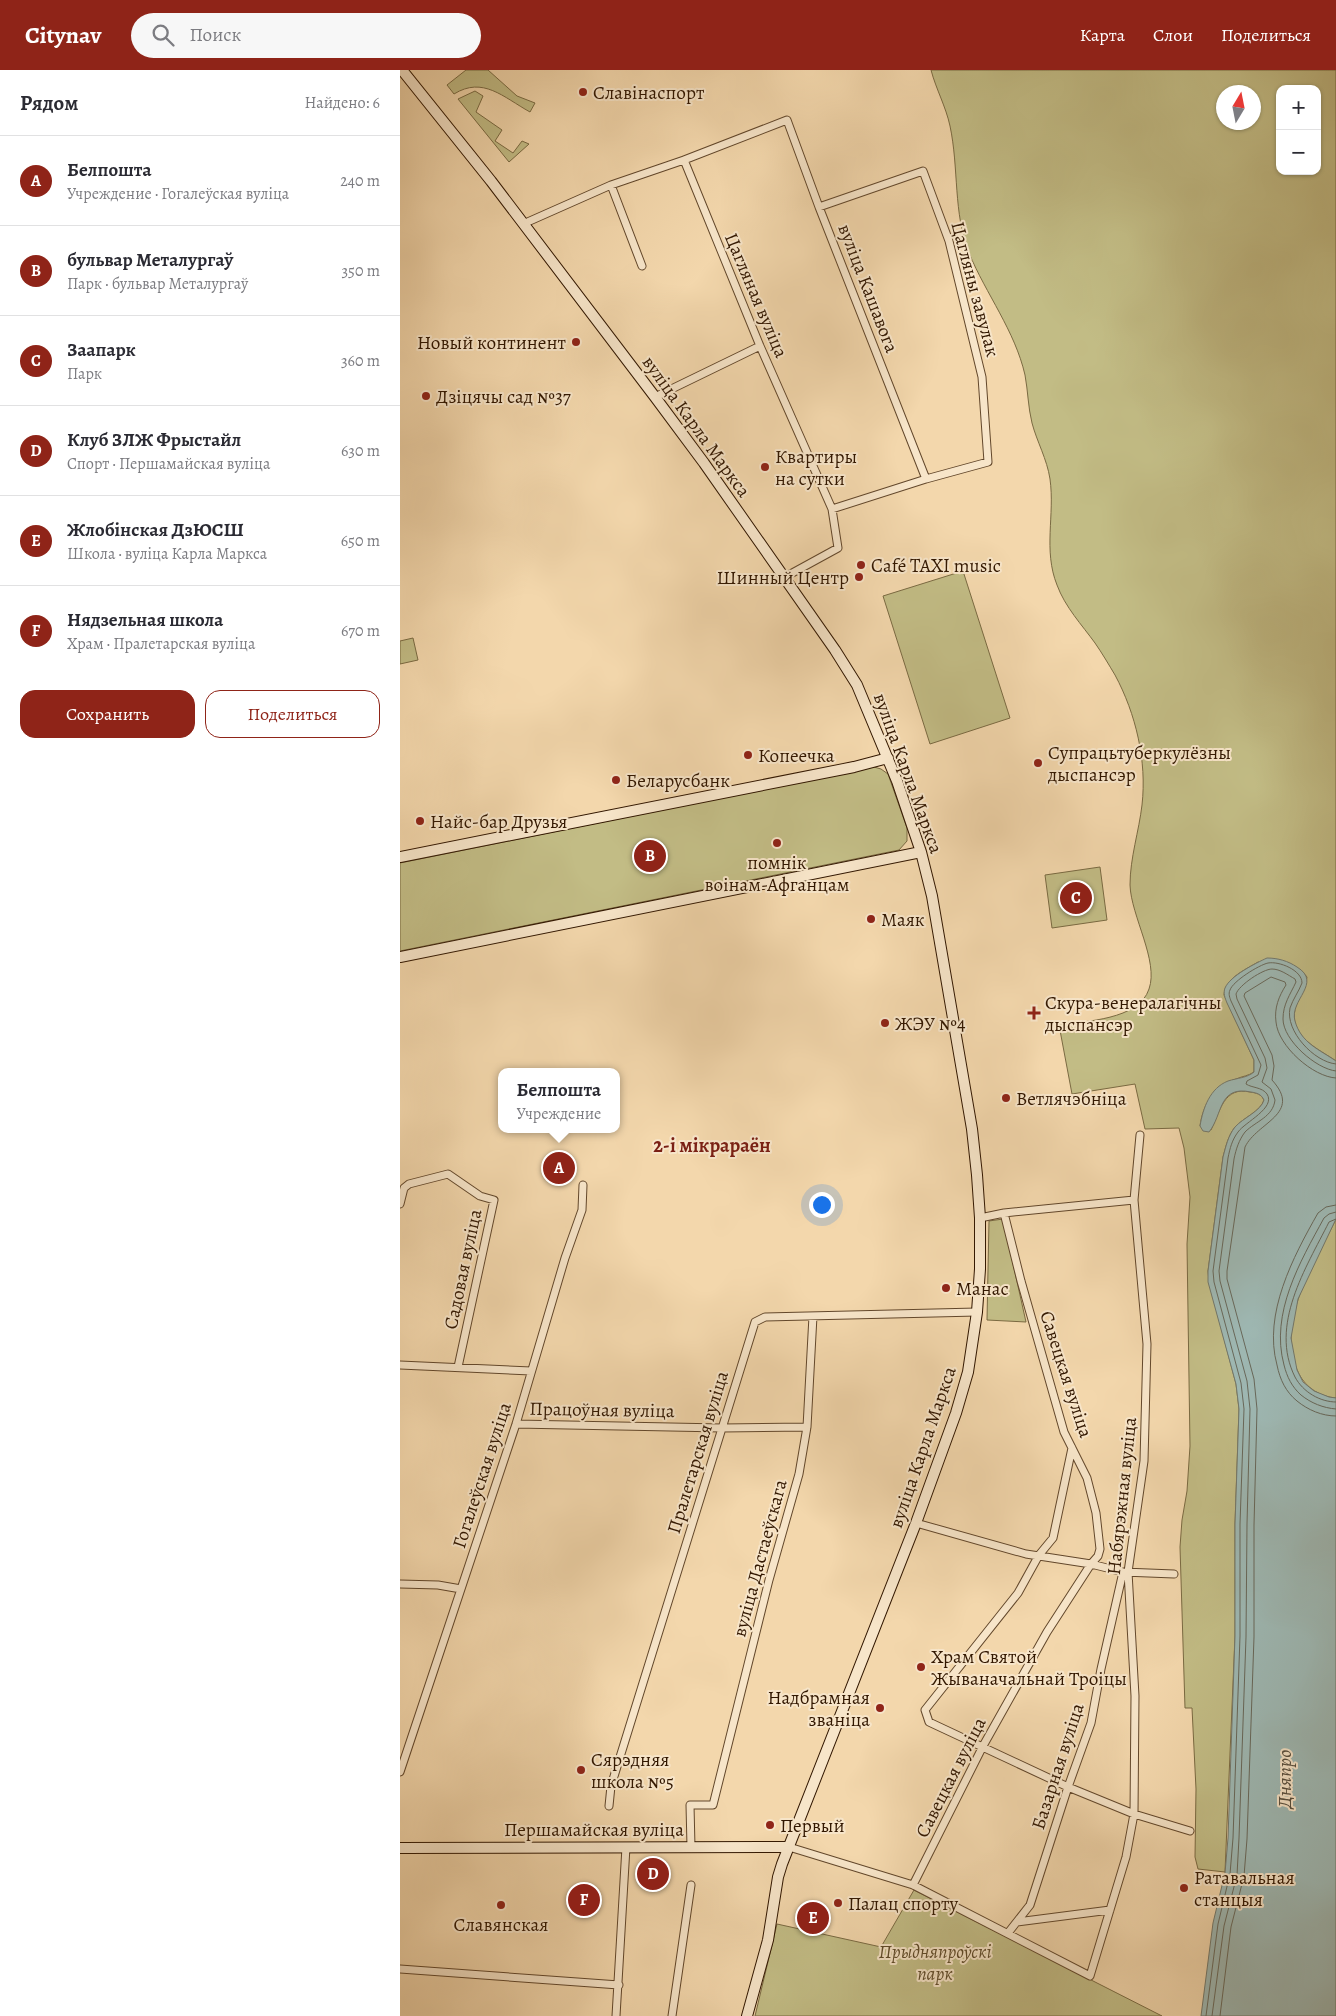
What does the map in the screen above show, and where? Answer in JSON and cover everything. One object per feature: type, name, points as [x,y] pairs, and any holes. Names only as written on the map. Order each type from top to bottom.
[{"type":"main road","name":"вуліца Карла Маркса","points":[[402,70],[655,397],[785,577],[857,685],[906,805],[921,852],[932,896],[972,1129],[980,1218],[980,1269],[977,1312],[968,1372],[956,1413],[916,1523],[778,1877],[768,1940],[747,2016]]},
{"type":"main road","points":[[400,857],[854,767],[888,758]]},
{"type":"main road","points":[[400,956],[921,852]]},
{"type":"main road","name":"Першамайская вуліца","points":[[400,1848],[789,1847]]},
{"type":"street","name":"вуліца Кашавога","points":[[684,160],[787,120],[819,207],[926,479]]},
{"type":"street","points":[[523,224],[611,185],[684,160]]},
{"type":"street","name":"Цагляная вуліца","points":[[684,160],[760,346],[832,509],[838,548],[785,577]]},
{"type":"street","name":"Цагляны завулак","points":[[819,207],[923,171],[949,241],[982,377],[988,462],[926,479]]},
{"type":"street","points":[[611,185],[642,266]]},
{"type":"street","points":[[655,397],[760,346]]},
{"type":"street","points":[[832,509],[926,479]]},
{"type":"street","name":"Набярэжная вуліца","points":[[1008,1933],[1090,1976],[1126,1857],[1134,1814],[1135,1696],[1126,1572],[1144,1461],[1147,1400],[1147,1344],[1134,1200],[1140,1135]]},
{"type":"street","name":"Садовая вуліца","points":[[400,1204],[404,1188],[409,1184],[448,1174],[480,1196],[494,1200],[458,1367]]},
{"type":"street","name":"Гогалеўская вуліца","points":[[400,1772],[516,1424],[565,1258],[582,1210],[583,1185]]},
{"type":"street","points":[[980,1218],[1004,1213],[1134,1200]]},
{"type":"street","name":"Савецкая вуліца","points":[[912,1885],[983,1746],[1046,1632],[1098,1556],[1100,1549],[1096,1513],[1087,1478],[1064,1432],[1021,1281],[1004,1213]]},
{"type":"street","name":"Пралетарская вуліца","points":[[609,1806],[611,1786],[755,1322],[765,1317],[977,1312]]},
{"type":"street","name":"вуліца Дастаеўскага","points":[[691,1847],[690,1805],[713,1805],[769,1580],[799,1474],[808,1427],[813,1316]]},
{"type":"street","name":"Працоўная вуліца","points":[[400,1365],[531,1371]]},
{"type":"street","name":"Працоўная вуліца","points":[[516,1424],[722,1428],[808,1427]]},
{"type":"street","points":[[1072,1448],[1053,1538],[1038,1555],[1018,1593],[925,1710],[929,1722],[1068,1787],[1134,1814],[1190,1831]]},
{"type":"street","points":[[916,1523],[1026,1554],[1091,1564],[1126,1572],[1174,1574]]},
{"type":"street","name":"Базарная вуліца","points":[[1008,1933],[1030,1905],[1068,1787],[1092,1723],[1101,1669],[1126,1572]]},
{"type":"street","points":[[400,1584],[438,1585],[460,1589]]},
{"type":"street","points":[[616,2016],[626,1847]]},
{"type":"street","points":[[789,1847],[912,1885],[1008,1933]]},
{"type":"street","points":[[672,2016],[691,1885]]},
{"type":"street","points":[[1016,1922],[1110,1910]]},
{"type":"street","points":[[400,1968],[619,1985]]},
{"type":"green space","points":[[466,70],[488,70],[517,96],[535,103],[530,112],[502,95],[484,88],[464,89],[454,94],[447,85]]},
{"type":"green space","points":[[931,70],[1336,70],[1336,1061],[1314,1047],[1301,1035],[1296,1027],[1294,1019],[1295,1009],[1307,977],[1297,968],[1291,966],[1279,963],[1258,962],[1232,979],[1225,989],[1224,995],[1254,1060],[1254,1072],[1228,1082],[1216,1091],[1207,1103],[1200,1126],[1211,1130],[1220,1108],[1229,1096],[1234,1093],[1241,1091],[1255,1093],[1264,1100],[1256,1111],[1235,1127],[1227,1141],[1223,1157],[1208,1271],[1209,1282],[1236,1384],[1239,1409],[1235,1524],[1235,1636],[1225,1872],[1198,1869],[1195,1857],[1196,1789],[1192,1708],[1185,1708],[1180,1547],[1190,1446],[1187,1244],[1190,1197],[1184,1148],[1179,1128],[1145,1129],[1135,1084],[1072,1094],[1059,1025],[1096,1020],[1123,1013],[1143,999],[1149,989],[1151,978],[1148,952],[1135,910],[1130,885],[1131,865],[1142,805],[1143,772],[1141,755],[1129,706],[1115,675],[1095,643],[1064,601],[1053,572],[1050,546],[1051,492],[1049,472],[1032,423],[1025,375],[1020,359],[1007,328],[969,253],[964,238],[958,206],[953,142],[946,112]]},
{"type":"green space","points":[[475,91],[483,96],[476,112],[502,130],[495,141],[513,153],[522,141],[529,144],[509,162],[458,99]]},
{"type":"green space","points":[[963,571],[1010,718],[930,744],[883,596]]},
{"type":"green space","points":[[413,638],[418,660],[400,664],[400,641]]},
{"type":"green space","points":[[874,767],[888,774],[907,828],[907,841],[899,850],[400,951],[400,863]]},
{"type":"green space","points":[[1100,867],[1107,920],[1052,928],[1045,875]]},
{"type":"green space","points":[[1003,1219],[1026,1322],[987,1320],[989,1221]]},
{"type":"green space","points":[[1336,1219],[1336,1398],[1314,1391],[1302,1379],[1293,1355],[1291,1335],[1294,1314],[1300,1294]]},
{"type":"green space","name":"Прыдняпроўскі парк","points":[[914,1890],[1162,2016],[755,2016],[777,1924],[881,1947]]},
{"type":"water","name":"Дняпро","points":[[1267,958],[1286,962],[1304,973],[1307,979],[1306,986],[1296,1006],[1294,1013],[1295,1021],[1306,1040],[1336,1061],[1336,1219],[1298,1299],[1291,1338],[1297,1370],[1303,1382],[1314,1391],[1336,1398],[1336,2016],[1201,2016],[1213,1923],[1225,1873],[1228,1838],[1235,1636],[1235,1524],[1239,1409],[1236,1384],[1208,1282],[1208,1271],[1223,1157],[1228,1141],[1235,1127],[1256,1111],[1264,1100],[1255,1093],[1240,1091],[1232,1093],[1223,1103],[1209,1132],[1203,1131],[1200,1126],[1205,1106],[1216,1088],[1228,1081],[1245,1077],[1254,1072],[1254,1060],[1227,1003],[1224,992],[1232,979]]},
{"type":"place","name":"Славінаспорт","points":[[583,92]]},
{"type":"place","name":"Новый континент","points":[[576,342]]},
{"type":"place","name":"Дзіцячы сад №37","points":[[426,396]]},
{"type":"place","name":"Квартиры на сутки","points":[[765,467]]},
{"type":"place","name":"Café TAXI music","points":[[861,565]]},
{"type":"place","name":"Шинный Центр","points":[[859,577]]},
{"type":"place","name":"Копеечка","points":[[748,755]]},
{"type":"place","name":"Супрацьтуберкулёзны дыспансэр","points":[[1038,763]]},
{"type":"place","name":"Беларусбанк","points":[[616,780]]},
{"type":"place","name":"Найс-бар Друзья","points":[[420,821]]},
{"type":"place","name":"помнік воінам-Афганцам","points":[[777,843]]},
{"type":"place","name":"бульвар Металургаў","points":[[650,856]]},
{"type":"place","name":"Заапарк","points":[[1076,898]]},
{"type":"place","name":"Маяк","points":[[871,919]]},
{"type":"place","name":"Скура-венералагічны дыспансэр","points":[[1034,1013]]},
{"type":"place","name":"ЖЭУ №4","points":[[885,1023]]},
{"type":"place","name":"Ветлячэбніца","points":[[1006,1098]]},
{"type":"place","name":"Белпошта","points":[[559,1168]]},
{"type":"place","name":"Манас","points":[[946,1288]]},
{"type":"place","name":"Храм Святой Жываначальнай Троіцы","points":[[921,1667]]},
{"type":"place","name":"Надбрамная званіца","points":[[880,1708]]},
{"type":"place","name":"Сярэдняя школа №5","points":[[581,1770]]},
{"type":"place","name":"Первый","points":[[770,1825]]},
{"type":"place","name":"Клуб ЗЛЖ Фрыстайл","points":[[653,1874]]},
{"type":"place","name":"Ратавальная станцыя","points":[[1184,1888]]},
{"type":"place","name":"Нядзельная школа","points":[[584,1900]]},
{"type":"place","name":"Палац спорту","points":[[838,1903]]},
{"type":"place","name":"Славянская","points":[[501,1905]]},
{"type":"place","name":"Жлобінская ДзЮСШ","points":[[813,1918]]},
{"type":"district","name":"2-і мікрараён","points":[[712,1145]]}]
